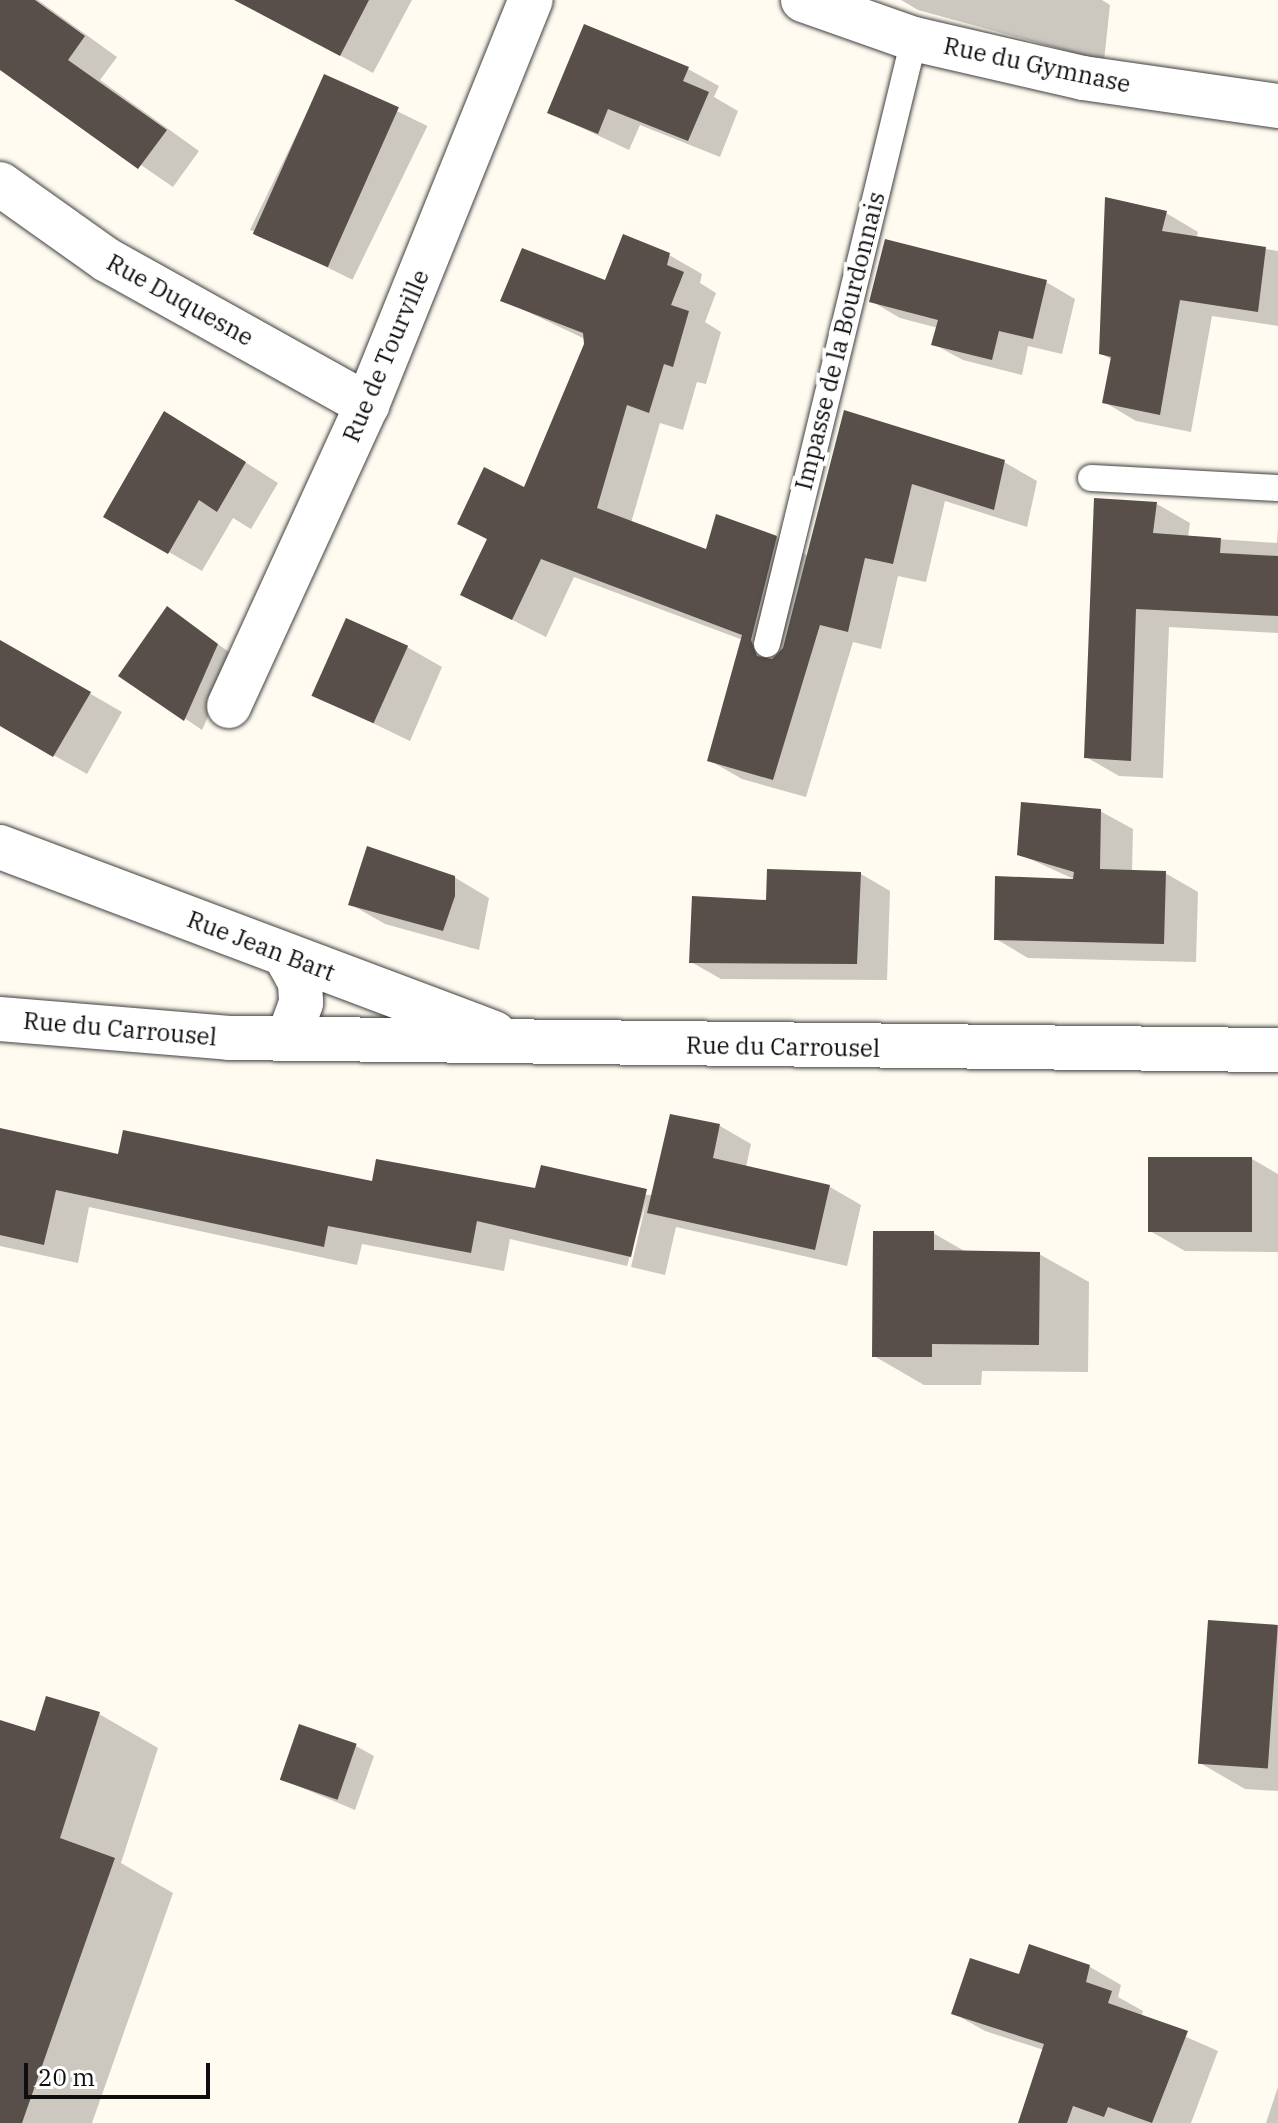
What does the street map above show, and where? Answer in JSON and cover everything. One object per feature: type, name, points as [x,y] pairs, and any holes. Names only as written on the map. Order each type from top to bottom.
[{"type":"street","name":"Rue de Tourville","points":[[229,706],[367,405],[531,0]]},
{"type":"street","name":"Rue du Gymnase","points":[[803,0],[914,39],[1083,78],[1278,106]]},
{"type":"street","name":"Rue Duquesne","points":[[0,184],[107,260],[367,405]]},
{"type":"street","name":"Rue Jean Bart","points":[[0,847],[522,1043]]},
{"type":"street","points":[[285,955],[300,993],[288,1039]]},
{"type":"street","name":"Rue du Carrousel","points":[[0,1019],[66,1028],[288,1039],[1278,1050]]},
{"type":"lane","name":"Impasse de la Bourdonnais","points":[[767,644],[914,39]]},
{"type":"lane","points":[[1091,478],[1278,488]]},
{"type":"building","points":[[0,0],[35,0],[85,36],[68,60],[167,130],[138,169],[0,70]]},
{"type":"building","points":[[234,0],[369,0],[340,56]]},
{"type":"building","points":[[584,24],[689,67],[683,81],[709,92],[688,141],[608,109],[598,134],[547,113]]},
{"type":"building","points":[[324,74],[399,107],[328,267],[253,234]]},
{"type":"building","points":[[1105,197],[1167,211],[1162,231],[1266,247],[1258,312],[1180,300],[1160,415],[1102,403],[1111,357],[1099,354]]},
{"type":"building","points":[[623,234],[670,253],[667,265],[684,272],[671,305],[689,311],[673,367],[664,364],[649,413],[627,405],[597,508],[706,549],[716,514],[777,536],[751,640],[757,656],[772,659],[783,648],[844,410],[1005,460],[994,510],[912,484],[893,564],[865,558],[848,632],[820,625],[773,780],[707,761],[742,635],[541,559],[512,620],[460,595],[487,539],[457,524],[484,467],[524,487],[584,344],[583,333],[500,301],[522,248],[605,280]]},
{"type":"building","points":[[885,239],[1047,280],[1033,339],[999,331],[992,360],[931,345],[938,320],[869,302]]},
{"type":"building","points":[[164,411],[246,462],[217,512],[199,500],[168,554],[103,517]]},
{"type":"building","points":[[1094,498],[1157,502],[1153,533],[1221,538],[1220,553],[1278,556],[1278,616],[1136,609],[1131,761],[1084,758]]},
{"type":"building","points":[[167,606],[218,644],[184,721],[118,676]]},
{"type":"building","points":[[346,618],[408,646],[374,723],[311,696]]},
{"type":"building","points":[[0,640],[91,692],[53,757],[0,726]]},
{"type":"building","points":[[1021,802],[1101,809],[1100,869],[1166,871],[1164,944],[994,940],[995,876],[1073,879],[1074,872],[1017,855]]},
{"type":"building","points":[[367,846],[455,876],[455,896],[443,931],[348,905]]},
{"type":"building","points":[[767,869],[861,872],[857,964],[689,963],[692,896],[766,900]]},
{"type":"building","points":[[670,1114],[720,1124],[713,1158],[830,1185],[815,1250],[647,1213]]},
{"type":"building","points":[[0,1128],[118,1154],[123,1130],[372,1181],[376,1159],[535,1188],[541,1165],[647,1189],[631,1257],[477,1221],[471,1253],[328,1226],[324,1247],[56,1190],[44,1245],[0,1235]]},
{"type":"building","points":[[1148,1157],[1252,1157],[1252,1232],[1148,1232]]},
{"type":"building","points":[[873,1231],[934,1231],[934,1250],[1040,1252],[1039,1345],[932,1344],[932,1357],[872,1357]]},
{"type":"building","points":[[1208,1620],[1278,1625],[1268,1769],[1198,1764]]},
{"type":"building","points":[[46,1696],[100,1712],[60,1838],[115,1858],[22,2123],[0,2123],[0,1720],[35,1731]]},
{"type":"building","points":[[299,1724],[357,1744],[337,1800],[280,1780]]},
{"type":"building","points":[[1029,1944],[1090,1965],[1086,1982],[1112,1991],[1108,2003],[1188,2031],[1152,2123],[1108,2107],[1104,2117],[1073,2106],[1067,2123],[1018,2123],[1044,2044],[951,2014],[970,1958],[1019,1974]]}]
